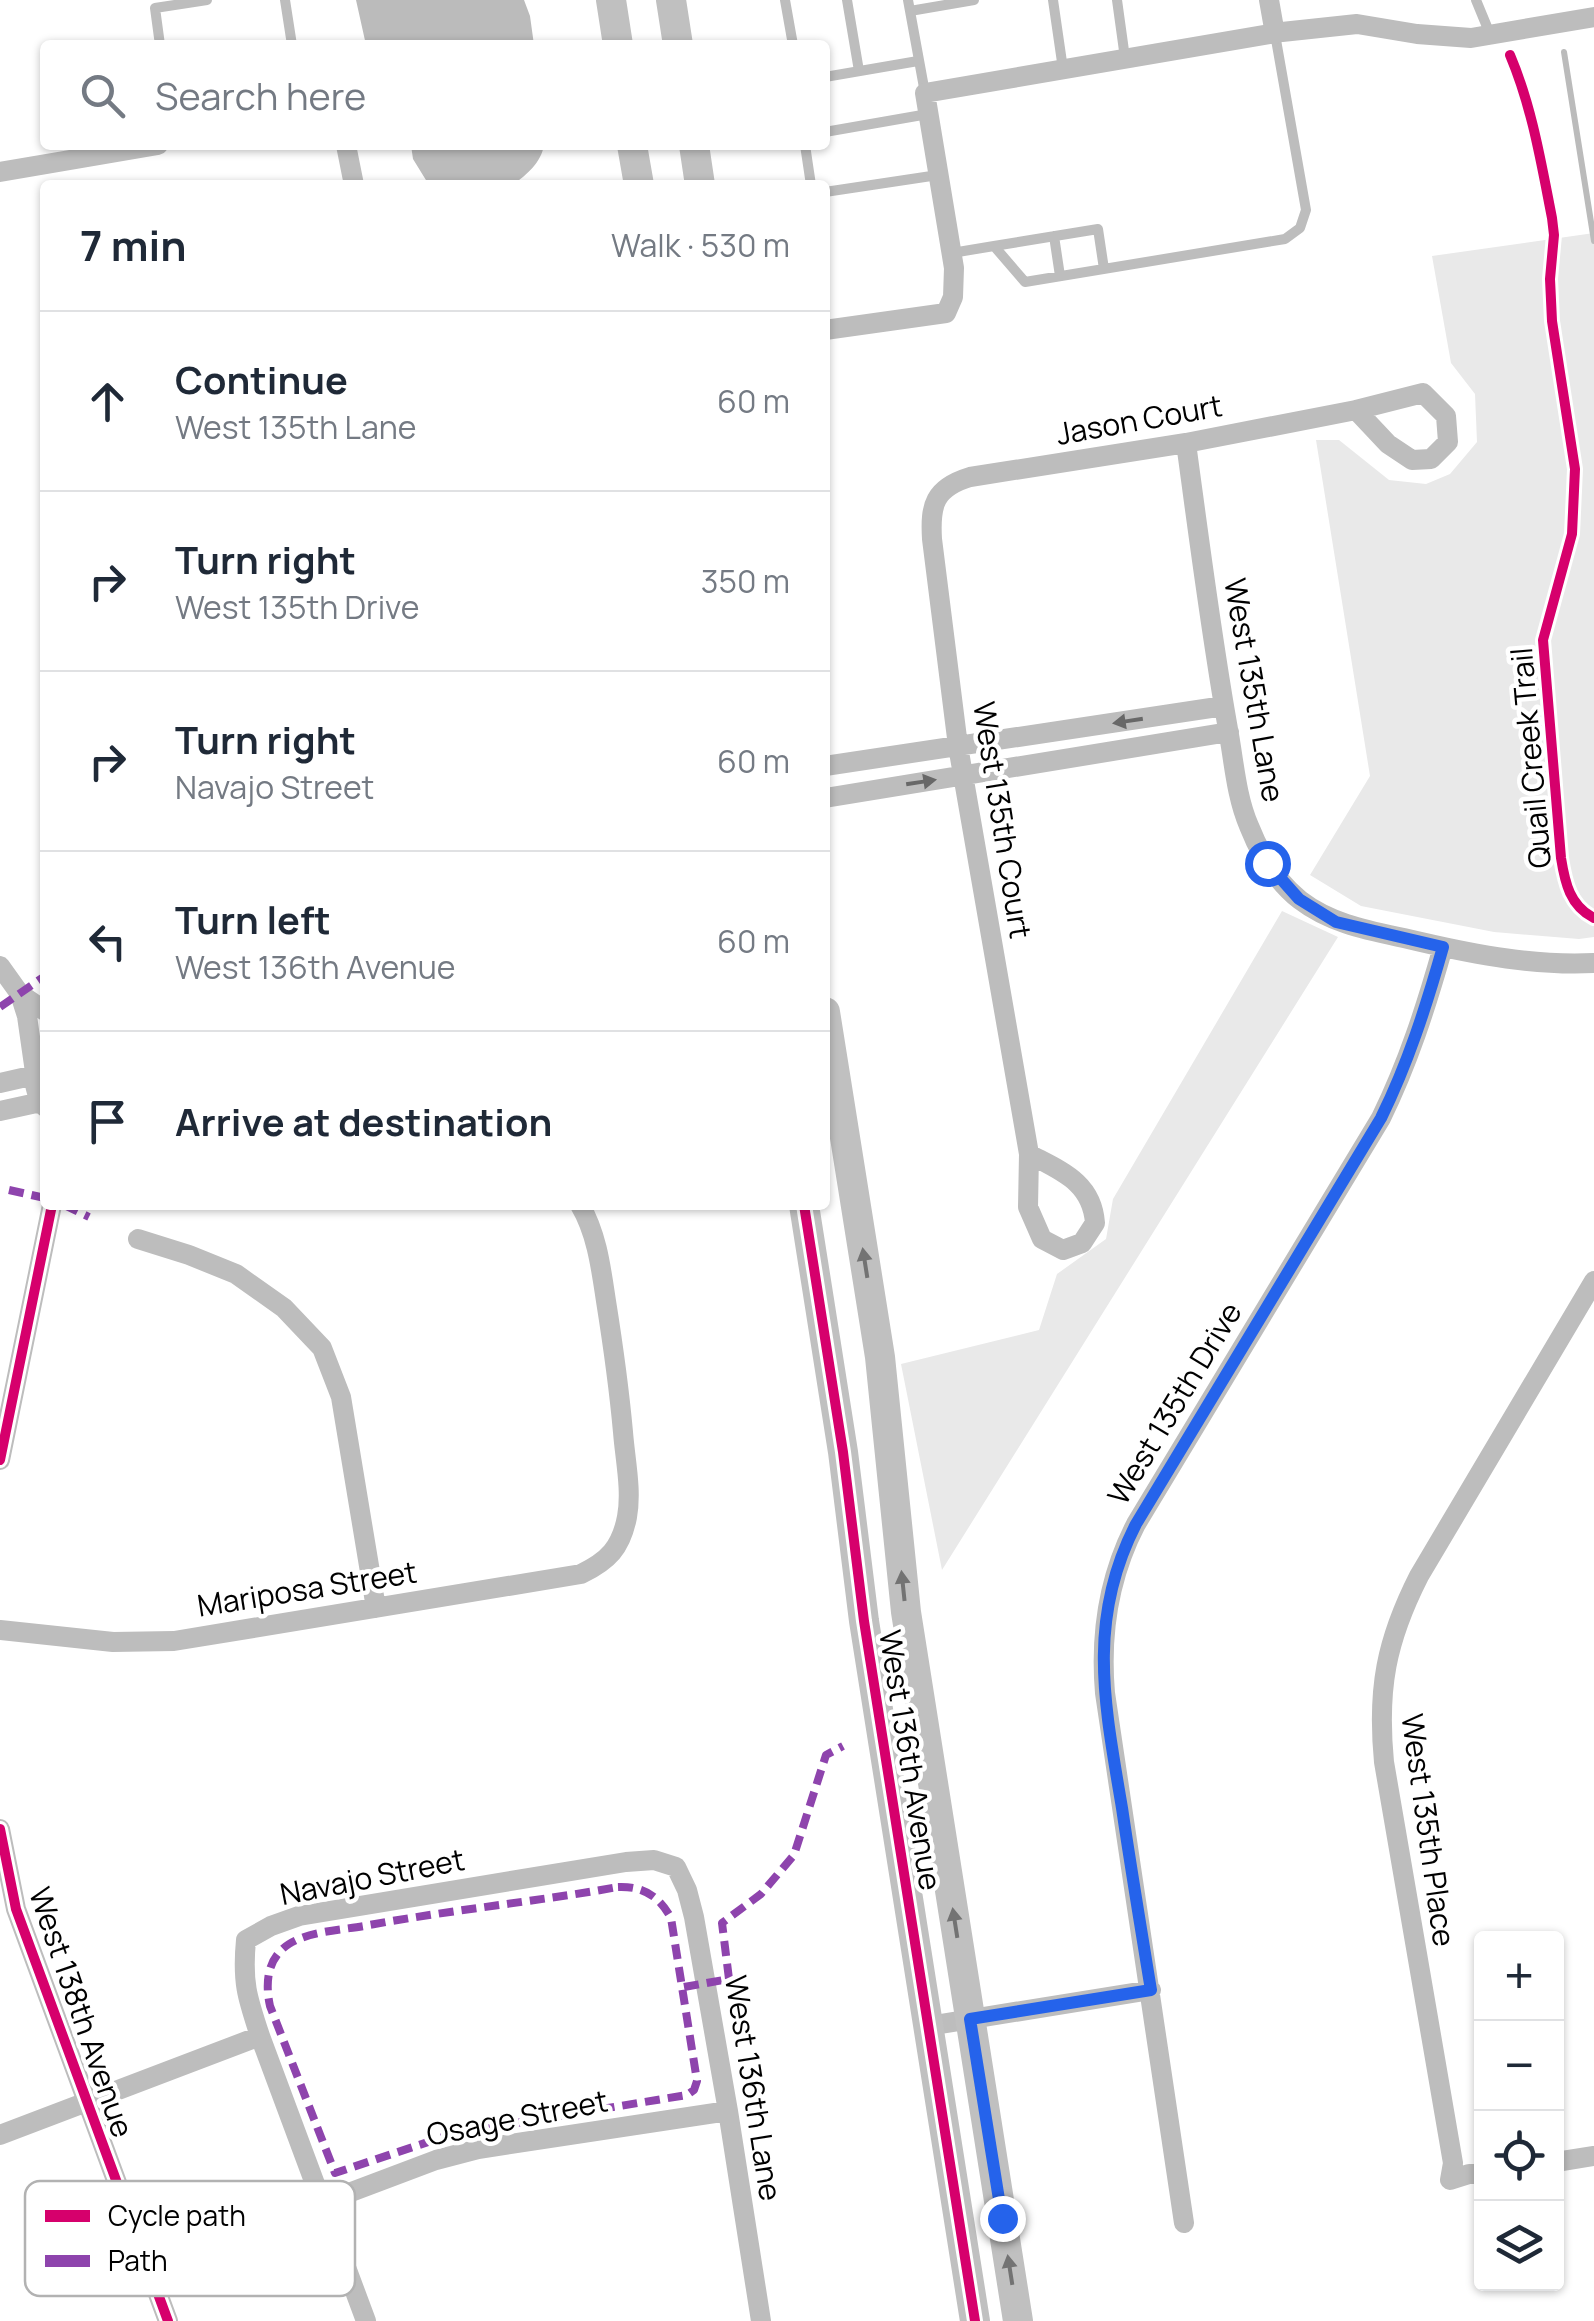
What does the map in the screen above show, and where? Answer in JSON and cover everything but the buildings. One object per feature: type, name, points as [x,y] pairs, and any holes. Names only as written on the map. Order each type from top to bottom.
[{"type":"main road","points":[[611,0],[617,40]]},
{"type":"main road","points":[[671,0],[677,40]]},
{"type":"main road","points":[[633,150],[638,180]]},
{"type":"main road","points":[[695,150],[699,180]]},
{"type":"main road","name":"West 136th Avenue","points":[[830,1044],[884,1386],[906,1612],[1018,2321]]},
{"type":"main road","name":"West 136th Avenue","points":[[805,1210],[843,1452],[864,1621],[975,2321]]},
{"type":"street","points":[[1269,0],[1275,34]]},
{"type":"street","points":[[830,329],[946,313],[953,296],[954,268],[927,103],[1063,69],[1275,34],[1357,24],[1472,38],[1594,17]]},
{"type":"street","points":[[0,172],[129,150]]},
{"type":"street","points":[[347,150],[353,180]]},
{"type":"street","name":"Jason Court","points":[[938,496],[946,487],[970,477],[1186,443],[1356,410]]},
{"type":"street","name":"West 135th Lane","points":[[1186,443],[1242,804],[1267,863],[1299,899],[1336,922],[1443,947],[1551,963],[1594,963]]},
{"type":"street","name":"West 135th Court","points":[[938,496],[932,507],[932,539],[958,746],[1030,1154],[1028,1207],[1042,1239],[1063,1250],[1082,1242],[1096,1224],[1094,1210],[1074,1178],[1030,1154]]},
{"type":"street","points":[[830,765],[1224,706]]},
{"type":"street","points":[[830,797],[1229,732]]},
{"type":"street","name":"West 135th Drive","points":[[1184,2223],[1112,1751],[1102,1661],[1106,1611],[1117,1568],[1136,1524],[1381,1118],[1414,1044],[1443,947]]},
{"type":"street","points":[[0,966],[20,994],[27,1016],[35,1089],[40,1098]]},
{"type":"street","points":[[20,994],[40,1008]]},
{"type":"street","points":[[35,1074],[40,1063]]},
{"type":"street","points":[[0,1082],[35,1074]]},
{"type":"street","points":[[0,1111],[40,1104]]},
{"type":"street","points":[[0,1460],[51,1210]]},
{"type":"street","name":"Mariposa Street","points":[[0,1630],[113,1642],[174,1640],[581,1574],[598,1565],[615,1551],[627,1516],[628,1486],[616,1363],[598,1249],[582,1210]]},
{"type":"street","points":[[138,1239],[236,1274],[284,1308],[322,1348],[341,1396],[376,1608]]},
{"type":"street","name":"West 135th Place","points":[[1474,2174],[1450,2180],[1453,2163],[1384,1762],[1381,1701],[1386,1662],[1402,1609],[1418,1576],[1594,1281]]},
{"type":"street","name":"West 138th Avenue","points":[[0,1829],[16,1908],[116,2181]]},
{"type":"street","name":"Navajo Street","points":[[260,2036],[245,1991],[246,1940],[271,1926],[300,1916],[626,1862],[654,1860],[676,1867]]},
{"type":"street","name":"West 136th Lane","points":[[676,1867],[694,1917],[760,2321]]},
{"type":"street","points":[[928,2026],[1151,1990]]},
{"type":"street","points":[[0,2135],[260,2036],[314,2181]]},
{"type":"street","name":"Osage Street","points":[[355,2191],[436,2160],[478,2149],[728,2111]]},
{"type":"street","points":[[1564,2161],[1594,2156]]},
{"type":"street","points":[[355,2292],[366,2321]]},
{"type":"street","name":"West 138th Avenue","points":[[159,2296],[168,2321]]},
{"type":"lane","points":[[159,40],[155,8],[207,0]]},
{"type":"lane","points":[[285,0],[291,40]]},
{"type":"lane","points":[[785,0],[792,40]]},
{"type":"lane","points":[[847,0],[859,71]]},
{"type":"lane","points":[[830,131],[927,103],[909,6],[974,0]]},
{"type":"lane","points":[[1053,0],[1063,69]]},
{"type":"lane","points":[[1117,0],[1125,59]]},
{"type":"lane","points":[[1476,0],[1490,35]]},
{"type":"lane","points":[[994,246],[1025,282],[1285,239],[1300,228],[1306,210],[1275,34]]},
{"type":"lane","points":[[830,75],[918,61]]},
{"type":"lane","points":[[805,150],[810,180]]},
{"type":"lane","points":[[830,191],[938,175]]},
{"type":"lane","points":[[951,254],[1098,229],[1104,269]]},
{"type":"lane","points":[[1054,236],[1060,276]]},
{"type":"shaded area","points":[[356,0],[524,0],[533,40],[365,40]]},
{"type":"shaded area","points":[[412,150],[542,150],[537,163],[519,180],[426,180]]},
{"type":"shaded area","points":[[1594,233],[1594,937],[1494,932],[1361,906],[1310,875],[1370,776],[1316,440],[1339,440],[1389,480],[1426,484],[1450,474],[1477,442],[1475,394],[1451,363],[1432,256]]},
{"type":"shaded area","points":[[1282,911],[1338,937],[942,1570],[901,1364],[1039,1330],[1057,1274],[1106,1239],[1113,1199]]},
{"type":"waterway","points":[[1564,52],[1594,241]]},
{"type":"marked path","points":[[0,1007],[40,979]]},
{"type":"marked path","points":[[9,1190],[40,1197]]},
{"type":"marked path","points":[[74,1210],[89,1217]]},
{"type":"marked path","points":[[684,1987],[729,1979],[722,1923],[761,1894],[794,1855],[826,1755],[843,1746]]},
{"type":"marked path","points":[[618,1887],[649,1894],[671,1918],[697,2081],[694,2090],[687,2095],[455,2133],[335,2173],[270,2006],[269,1972],[276,1956],[306,1936],[618,1887]]},
{"type":"cycle path","name":"Quail Creek Trail","points":[[1510,55],[1530,115],[1552,218],[1552,321],[1575,469],[1572,534],[1543,640],[1561,858],[1574,900],[1594,918]]},
{"type":"cycle path","points":[[0,1460],[51,1210]]},
{"type":"cycle path","points":[[805,1210],[843,1452],[864,1621],[975,2321]]},
{"type":"cycle path","points":[[0,1829],[16,1909],[116,2181]]},
{"type":"cycle path","points":[[159,2296],[168,2321]]},
{"type":"route","points":[[1002,2218],[970,2019],[1151,1990],[1112,1751],[1102,1661],[1106,1611],[1117,1568],[1136,1524],[1381,1118],[1414,1044],[1443,947],[1336,922],[1299,899],[1267,863]]}]
